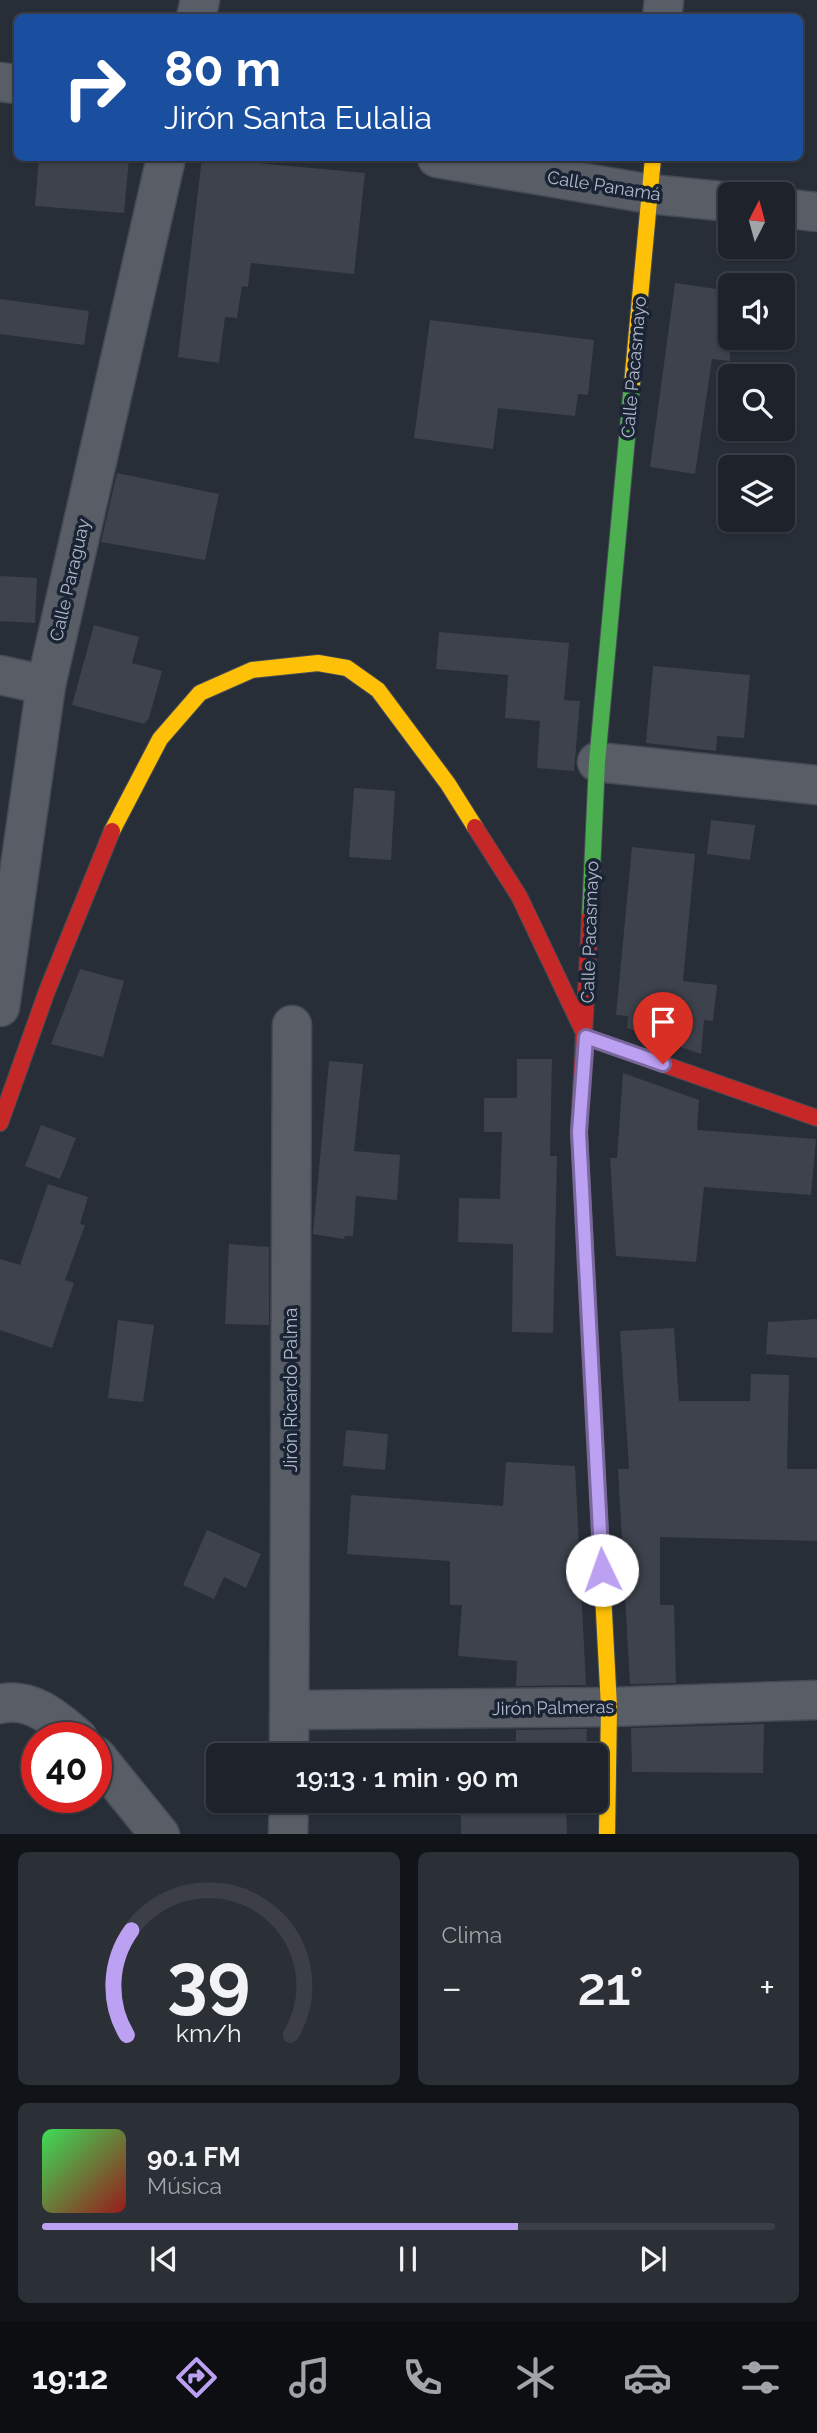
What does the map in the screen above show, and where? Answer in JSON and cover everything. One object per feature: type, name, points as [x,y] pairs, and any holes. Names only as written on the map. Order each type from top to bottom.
[{"type":"street","name":"Calle Paraguay","points":[[0,1007],[46,685],[165,161]]},
{"type":"street","name":"Calle Panamá","points":[[473,161],[652,176],[718,198]]},
{"type":"street","name":"Calle Pacasmayo","points":[[607,1834],[609,1707],[579,1132],[586,1037],[597,762],[652,176]]},
{"type":"street","points":[[795,209],[817,212]]},
{"type":"street","points":[[0,1123],[47,991],[112,832],[160,739],[200,693],[252,670],[318,663],[347,668],[378,690],[448,784],[519,896],[586,1037],[817,1118]]},
{"type":"street","points":[[0,675],[46,685]]},
{"type":"street","points":[[597,762],[817,785]]},
{"type":"street","name":"Jirón Ricardo Palma","points":[[289,1743],[292,1025]]},
{"type":"street","name":"Jirón Palmeras","points":[[290,1710],[609,1707],[817,1700]]},
{"type":"street","points":[[0,1704],[9,1702],[46,1711],[59,1722]]},
{"type":"street","points":[[112,1776],[159,1834]]},
{"type":"street","points":[[288,1834],[289,1813]]},
{"type":"building","points":[[39,161],[129,161],[124,213],[35,206]]},
{"type":"building","points":[[202,161],[235,161],[365,173],[354,274],[251,263],[248,287],[242,286],[237,318],[225,317],[219,363],[178,357]]},
{"type":"building","points":[[675,283],[718,289],[718,350],[730,350],[730,361],[712,359],[695,474],[650,467]]},
{"type":"building","points":[[0,299],[89,311],[84,345],[0,334]]},
{"type":"building","points":[[430,320],[594,340],[588,395],[578,394],[575,416],[498,408],[493,449],[414,438]]},
{"type":"building","points":[[117,473],[219,494],[205,560],[101,542]]},
{"type":"building","points":[[0,576],[37,578],[35,623],[0,621]]},
{"type":"building","points":[[94,625],[139,637],[132,663],[162,671],[149,718],[144,724],[72,705]]},
{"type":"building","points":[[439,632],[569,643],[564,700],[580,701],[574,771],[537,768],[540,721],[505,718],[508,675],[436,669]]},
{"type":"building","points":[[653,666],[750,675],[744,738],[717,736],[716,751],[646,743]]},
{"type":"building","points":[[354,788],[395,791],[391,860],[349,857]]},
{"type":"building","points":[[711,820],[755,825],[750,860],[707,854]]},
{"type":"building","points":[[632,847],[695,854],[683,981],[717,985],[713,1021],[704,1020],[701,1054],[627,1028],[628,1016],[616,1015]]},
{"type":"building","points":[[80,969],[124,981],[103,1057],[51,1044]]},
{"type":"building","points":[[517,1059],[552,1059],[550,1156],[557,1156],[553,1333],[512,1332],[513,1244],[458,1242],[459,1198],[500,1199],[502,1132],[484,1132],[484,1098],[517,1098]]},
{"type":"building","points":[[329,1061],[363,1064],[354,1151],[400,1155],[397,1200],[356,1196],[353,1236],[345,1236],[344,1239],[313,1234]]},
{"type":"building","points":[[623,1073],[699,1100],[697,1130],[816,1139],[811,1195],[704,1187],[696,1262],[616,1256],[610,1158],[617,1158]]},
{"type":"building","points":[[41,1125],[76,1138],[60,1179],[25,1166]]},
{"type":"building","points":[[48,1184],[88,1197],[80,1224],[85,1225],[65,1280],[74,1283],[52,1348],[0,1330],[0,1259],[20,1265]]},
{"type":"building","points":[[229,1244],[269,1247],[269,1325],[225,1324]]},
{"type":"building","points":[[817,1319],[817,1358],[766,1354],[768,1322]]},
{"type":"building","points":[[118,1320],[154,1325],[143,1402],[108,1398]]},
{"type":"building","points":[[674,1328],[679,1401],[750,1401],[751,1374],[789,1375],[787,1469],[817,1469],[817,1541],[660,1537],[660,1605],[674,1605],[676,1683],[630,1684],[618,1469],[629,1469],[620,1331]]},
{"type":"building","points":[[346,1430],[388,1434],[385,1470],[343,1466]]},
{"type":"building","points":[[506,1462],[575,1466],[586,1685],[516,1686],[517,1661],[458,1656],[462,1605],[450,1605],[450,1561],[347,1554],[351,1495],[503,1506]]},
{"type":"building","points":[[207,1530],[261,1554],[246,1588],[224,1577],[214,1599],[183,1585]]},
{"type":"building","points":[[764,1724],[763,1773],[632,1772],[631,1728]]},
{"type":"building","points":[[587,1729],[586,1743],[516,1743],[516,1730]]},
{"type":"building","points":[[427,1741],[472,1743],[427,1743]]},
{"type":"building","points":[[461,1813],[566,1813],[567,1834],[461,1834]]},
{"type":"traffic: fast","points":[[590,916],[597,762],[632,384]]},
{"type":"traffic: slow","points":[[632,384],[653,161]]},
{"type":"traffic: slow","points":[[112,831],[160,739],[200,693],[252,670],[318,663],[347,668],[378,690],[448,784],[475,827]]},
{"type":"traffic: slow","points":[[589,1329],[609,1707],[607,1834]]},
{"type":"traffic: jam","points":[[475,827],[519,896],[586,1037],[817,1118]]},
{"type":"traffic: jam","points":[[0,1123],[47,991],[112,831]]},
{"type":"traffic: jam","points":[[589,1329],[579,1132],[590,916]]},
{"type":"route","points":[[602,1570],[579,1132],[586,1037],[663,1064]]}]
